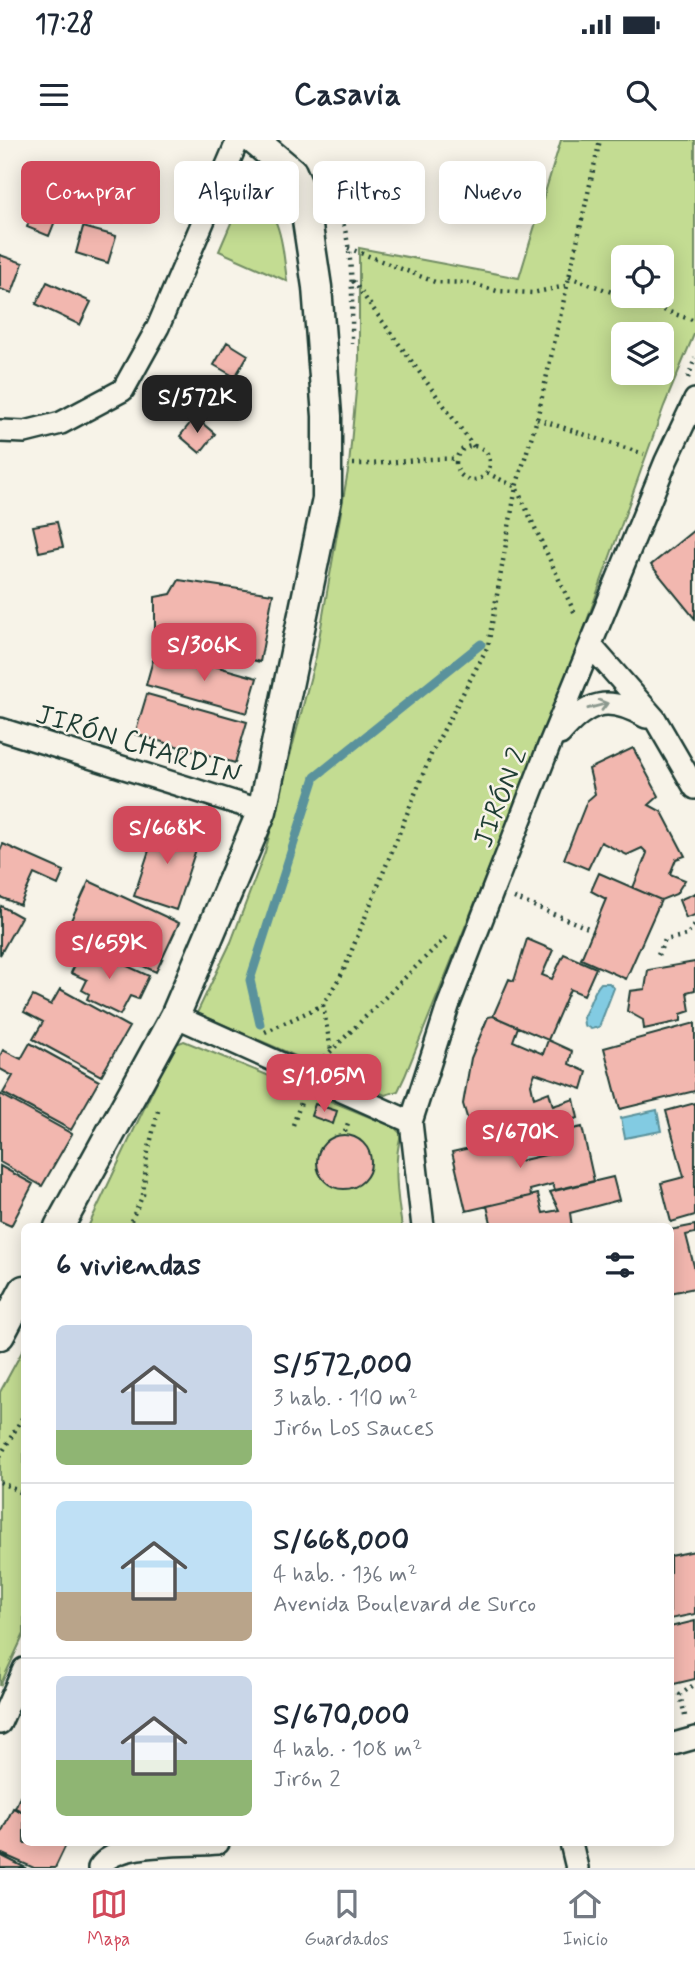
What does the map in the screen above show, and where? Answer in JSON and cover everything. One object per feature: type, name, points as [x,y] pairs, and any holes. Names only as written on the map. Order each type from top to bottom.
[{"type":"street","points":[[0,431],[25,432],[61,423],[123,390],[159,327],[239,140]]},
{"type":"street","points":[[62,1223],[175,1016],[262,811],[327,499],[327,416],[317,287],[304,200],[292,172],[254,140]]},
{"type":"street","name":"JIRÓN 2","points":[[423,1223],[411,1122],[448,1006],[549,746],[592,647],[666,461],[695,400]]},
{"type":"street","points":[[592,647],[658,723],[695,788]]},
{"type":"street","points":[[549,746],[584,710],[604,703],[624,704],[658,723]]},
{"type":"street","name":"JIRÓN CHARDIN","points":[[0,729],[262,811]]},
{"type":"street","points":[[175,1016],[411,1122]]},
{"type":"street","points":[[0,1335],[21,1296]]},
{"type":"street","points":[[0,1723],[21,1676]]},
{"type":"street","points":[[674,1742],[691,1731]]},
{"type":"street","points":[[99,1868],[103,1861],[126,1848],[163,1846]]},
{"type":"street","points":[[572,1846],[578,1868]]},
{"type":"path","points":[[254,1051],[266,1029],[323,1004],[343,972],[432,752],[488,646],[516,487],[537,419],[600,140]]},
{"type":"path","points":[[347,248],[435,282],[470,283],[497,291],[532,293],[566,286]]},
{"type":"path","points":[[569,277],[611,292]]},
{"type":"path","points":[[352,281],[474,447],[488,456],[487,472],[479,479],[468,480],[459,474],[456,459],[463,450],[474,447]]},
{"type":"path","points":[[658,308],[695,321]]},
{"type":"path","points":[[537,419],[646,455]]},
{"type":"path","points":[[352,464],[391,465],[426,457],[456,459]]},
{"type":"path","points":[[487,472],[516,487],[580,625]]},
{"type":"path","points":[[507,895],[588,928]]},
{"type":"path","points":[[658,955],[665,940],[687,935],[695,925]]},
{"type":"path","points":[[323,1004],[331,1051],[457,926]]},
{"type":"path","points":[[293,1125],[304,1094]]},
{"type":"path","points":[[130,1223],[143,1195],[147,1156],[163,1098]]},
{"type":"path","points":[[0,1456],[21,1420]]},
{"type":"path","points":[[0,1482],[21,1492]]},
{"type":"path","points":[[691,1731],[680,1695],[695,1684]]},
{"type":"green space","points":[[561,140],[695,140],[695,332],[674,382],[674,322],[611,322],[611,385],[673,385],[574,657],[405,1076],[398,1091],[385,1095],[197,1013],[231,942],[265,852],[316,656],[349,465],[359,359],[359,248],[519,278],[535,224],[546,224],[546,189]]},
{"type":"green space","points":[[231,224],[277,224],[287,281],[219,251]]},
{"type":"green space","points":[[184,1041],[394,1127],[401,1134],[396,1168],[401,1223],[90,1223],[174,1045]]},
{"type":"green space","points":[[21,1354],[21,1640],[0,1686],[0,1392]]},
{"type":"water","points":[[601,983],[609,983],[614,988],[599,1027],[591,1029],[584,1025],[583,1017]]},
{"type":"water","points":[[657,1110],[661,1131],[625,1138],[621,1118]]},
{"type":"building","points":[[28,224],[54,224],[49,236],[27,227]]},
{"type":"building","points":[[83,227],[116,236],[108,263],[76,253]]},
{"type":"building","points":[[0,255],[23,263],[12,293],[0,289]]},
{"type":"building","points":[[47,282],[91,302],[80,325],[36,304]]},
{"type":"building","points":[[227,342],[248,355],[235,377],[214,365]]},
{"type":"building","points":[[195,417],[215,434],[200,453],[180,436]]},
{"type":"building","points":[[57,522],[63,547],[39,552],[33,526]]},
{"type":"building","points":[[695,531],[695,619],[651,565]]},
{"type":"building","points":[[179,580],[273,594],[260,662],[155,635],[155,597],[171,594]]},
{"type":"building","points":[[176,655],[257,678],[247,713],[146,685],[153,660],[173,666]]},
{"type":"building","points":[[147,694],[247,722],[235,763],[135,734]]},
{"type":"building","points":[[633,748],[659,796],[649,805],[662,812],[685,856],[676,859],[670,874],[685,880],[676,894],[661,900],[633,888],[647,853],[642,848],[627,855],[601,842],[588,869],[564,859],[587,801],[595,794],[589,769]]},
{"type":"building","points":[[158,823],[200,837],[176,910],[134,896]]},
{"type":"building","points":[[3,844],[64,871],[58,885],[34,874],[20,905],[0,897],[0,851]]},
{"type":"building","points":[[599,873],[661,900],[626,979],[581,959],[606,899],[591,891]]},
{"type":"building","points":[[89,881],[179,923],[156,972],[66,931]]},
{"type":"building","points":[[695,893],[695,915],[686,918],[679,900]]},
{"type":"building","points":[[1,906],[21,917],[0,955],[0,908]]},
{"type":"building","points":[[527,939],[553,950],[542,975],[552,979],[564,954],[596,968],[584,995],[570,989],[548,1040],[493,1016],[509,979],[514,981]]},
{"type":"building","points":[[82,950],[94,955],[95,951],[149,976],[138,999],[130,996],[120,1015],[87,999],[89,994],[82,990],[87,980],[71,973]]},
{"type":"building","points":[[695,962],[695,990],[687,992],[690,1011],[681,1014],[681,1021],[644,1029],[643,1020],[627,1011],[630,991],[645,989],[648,970]]},
{"type":"building","points":[[60,989],[129,1027],[101,1076],[33,1039],[43,1022],[24,1012],[33,996],[51,1005]]},
{"type":"building","points":[[493,1016],[518,1027],[513,1041],[543,1054],[548,1040],[572,1051],[569,1064],[587,1072],[582,1089],[535,1073],[531,1084],[534,1098],[549,1092],[553,1106],[574,1099],[578,1118],[533,1131],[532,1122],[496,1130],[500,1140],[476,1147],[463,1104],[471,1058],[488,1017]]},
{"type":"building","points":[[695,1023],[695,1091],[620,1109],[604,1048]]},
{"type":"building","points":[[30,1043],[99,1081],[71,1130],[3,1093],[13,1076],[0,1069],[3,1050],[21,1059]]},
{"type":"building","points":[[0,1094],[72,1134],[42,1186],[0,1162]]},
{"type":"building","points":[[695,1103],[695,1215],[671,1222],[661,1183],[684,1177],[666,1111]]},
{"type":"building","points":[[315,1104],[337,1111],[333,1124],[311,1116]]},
{"type":"building","points":[[582,1127],[594,1181],[555,1190],[553,1184],[530,1190],[531,1196],[466,1211],[452,1152],[514,1138],[519,1161],[554,1153],[550,1134]]},
{"type":"building","points":[[344,1135],[363,1143],[371,1162],[363,1181],[344,1189],[325,1181],[317,1162],[325,1143]]},
{"type":"building","points":[[0,1166],[33,1184],[11,1226],[0,1221]]},
{"type":"building","points":[[613,1177],[619,1200],[570,1213],[571,1223],[491,1223],[487,1206],[538,1194],[543,1213],[559,1210],[550,1192]]},
{"type":"building","points":[[695,1225],[695,1233],[686,1235],[695,1270],[695,1288],[674,1292],[674,1229]]},
{"type":"building","points":[[695,1551],[695,1614],[674,1618],[674,1555]]},
{"type":"building","points":[[695,1621],[695,1679],[674,1684],[674,1626]]},
{"type":"building","points":[[21,1794],[21,1811],[15,1808]]},
{"type":"building","points":[[13,1808],[21,1812],[21,1846],[66,1846],[55,1868],[34,1868],[0,1853],[0,1835]]},
{"type":"building","points":[[0,1855],[26,1868],[0,1868]]},
{"type":"waterway","points":[[260,1024],[250,980],[315,777],[481,644]]}]
